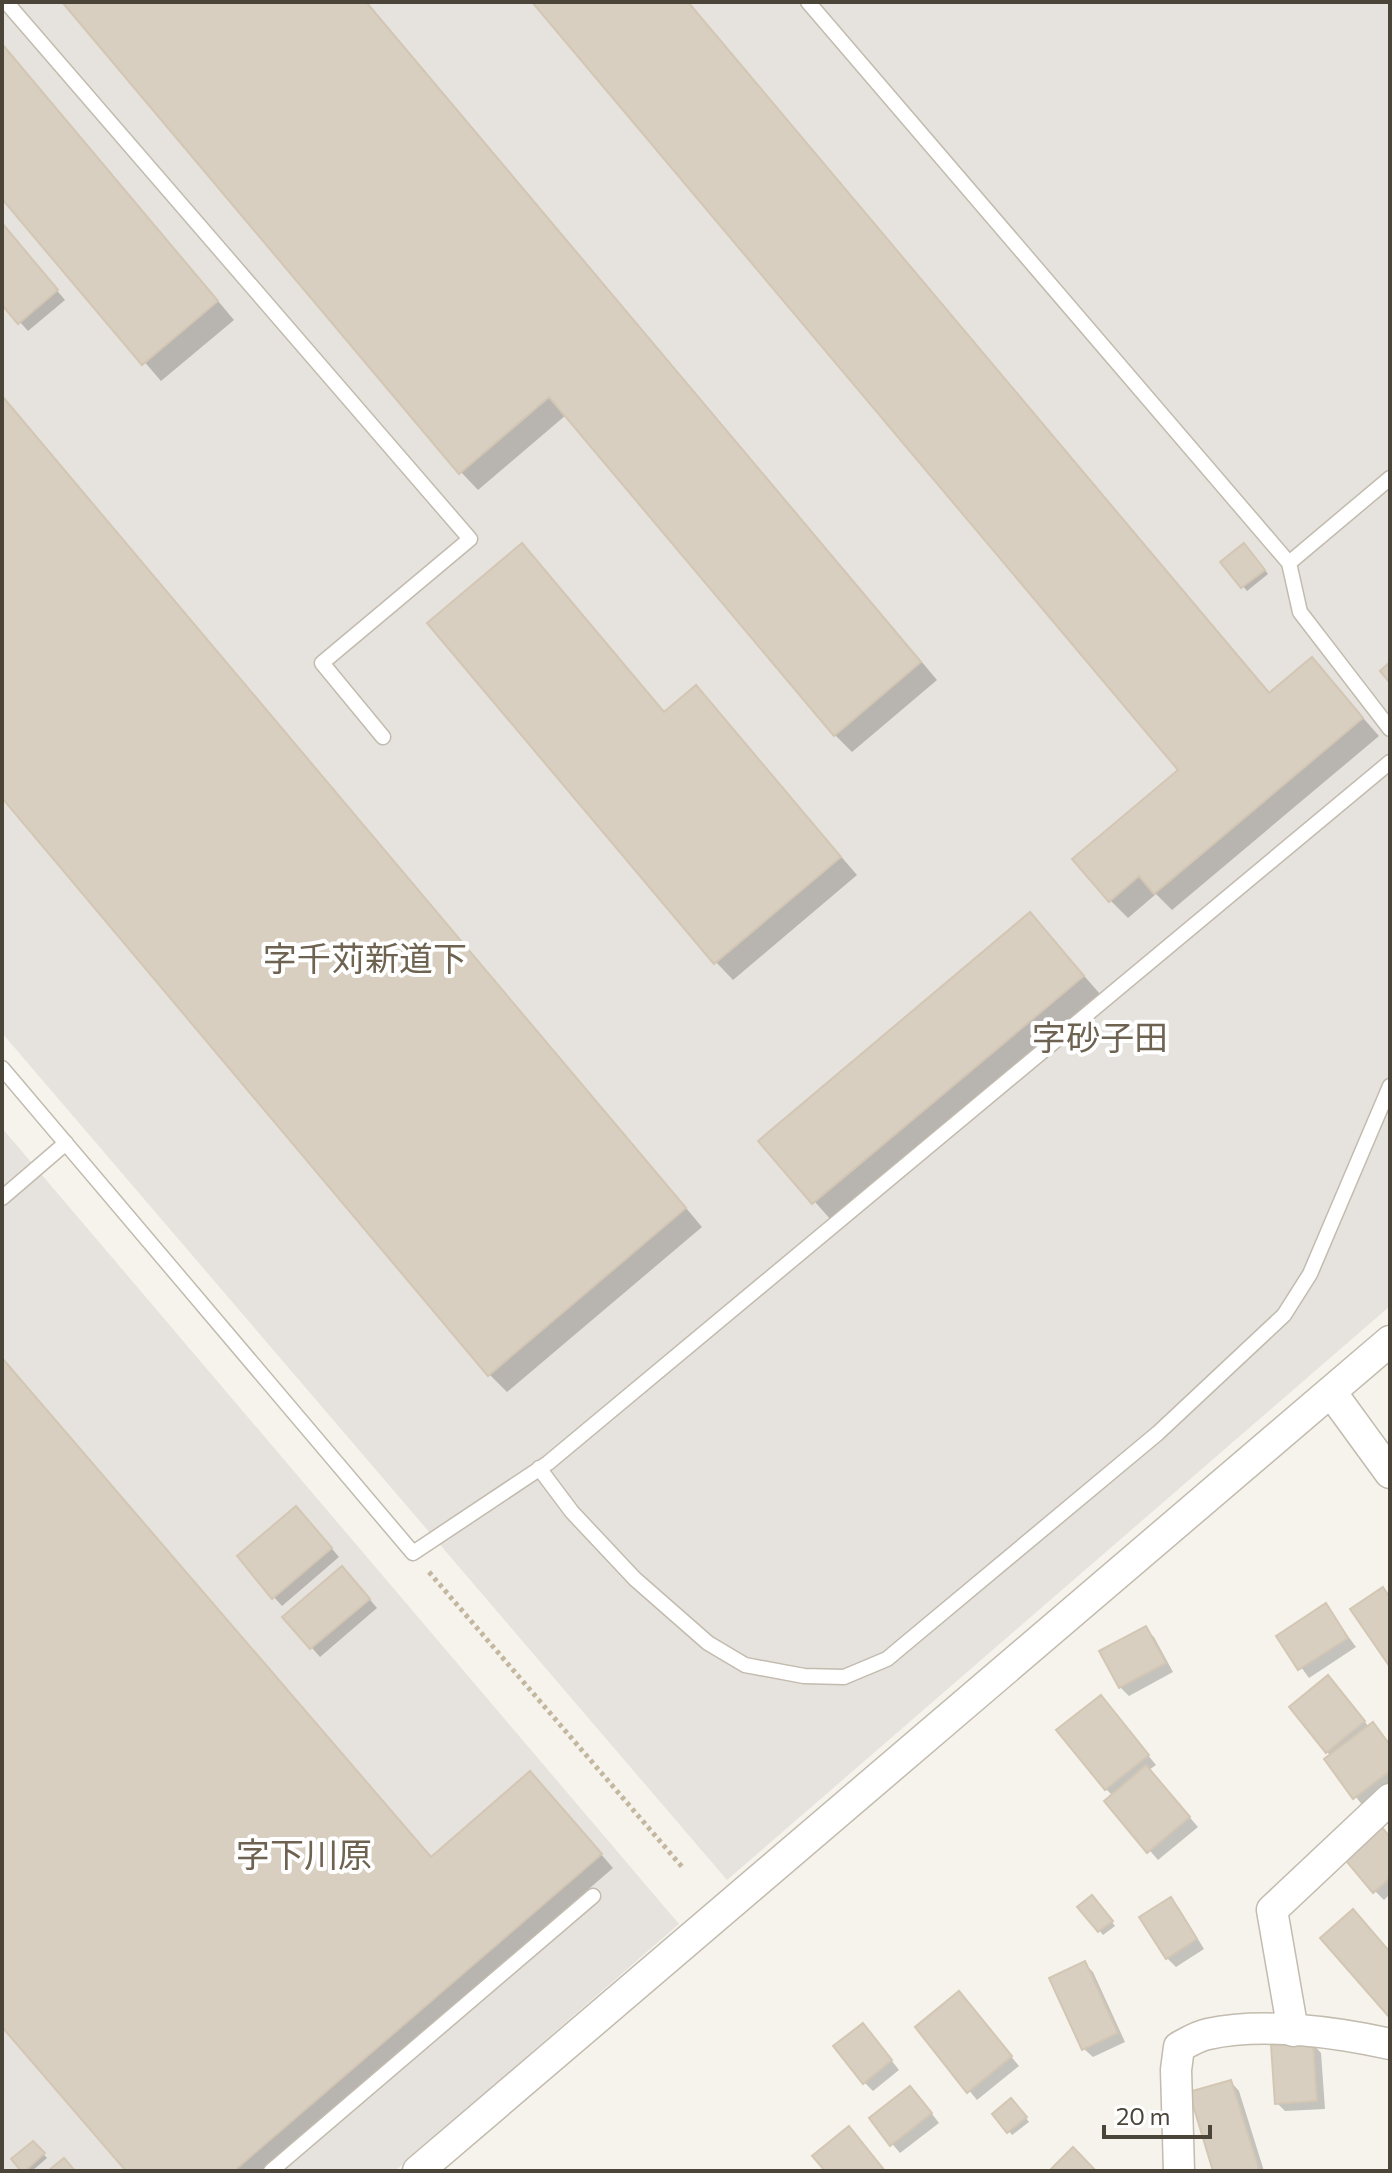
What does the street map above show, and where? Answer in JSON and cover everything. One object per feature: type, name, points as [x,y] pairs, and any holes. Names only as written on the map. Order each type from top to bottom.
[{"type":"street","points":[[418,2171],[1390,1341]]},
{"type":"street","points":[[1331,1392],[1390,1473]]},
{"type":"street","points":[[1293,2031],[1272,1910],[1390,1799]]},
{"type":"street","points":[[1179,2171],[1176,2070],[1179,2047],[1206,2034],[1265,2029],[1357,2036],[1390,2044]]},
{"type":"lane","points":[[6,2],[470,539],[322,663],[383,737]]},
{"type":"lane","points":[[808,2],[1289,563],[1300,612],[1390,729]]},
{"type":"lane","points":[[1289,563],[1390,478]]},
{"type":"lane","points":[[2,1068],[413,1553],[539,1468],[1390,762]]},
{"type":"lane","points":[[539,1468],[572,1512],[635,1579],[708,1643],[745,1665],[804,1676],[844,1677],[887,1659],[1158,1433],[1284,1315],[1310,1274],[1390,1086]]},
{"type":"lane","points":[[2,1198],[66,1143]]},
{"type":"lane","points":[[271,2171],[593,1896]]},
{"type":"path","points":[[413,1553],[683,1868]]},
{"type":"shaded area","points":[[2,2],[1390,2],[1390,1306],[727,1880],[2,1033]]},
{"type":"shaded area","points":[[2,1128],[679,1924],[395,2171],[2,2171]]},
{"type":"building","points":[[62,2],[366,2],[921,662],[834,736],[549,397],[459,474]]},
{"type":"building","points":[[532,2],[688,2],[1269,693],[1312,657],[1363,718],[1154,894],[1139,876],[1109,902],[1072,859],[1178,770]]},
{"type":"building","points":[[2,44],[218,301],[142,365],[2,199]]},
{"type":"building","points":[[2,223],[58,290],[18,324],[2,305]]},
{"type":"building","points":[[2,396],[686,1208],[488,1376],[2,798]]},
{"type":"building","points":[[522,543],[664,712],[696,685],[841,857],[714,964],[427,623]]},
{"type":"building","points":[[1244,543],[1265,570],[1241,588],[1220,562]]},
{"type":"building","points":[[1390,662],[1390,683],[1380,671]]},
{"type":"building","points":[[1030,912],[1084,976],[812,1204],[758,1141]]},
{"type":"building","points":[[2,1358],[431,1857],[530,1771],[602,1854],[234,2171],[126,2171],[2,2027]]},
{"type":"building","points":[[296,1506],[332,1548],[272,1599],[237,1556]]},
{"type":"building","points":[[342,1566],[370,1599],[310,1649],[282,1617]]},
{"type":"building","points":[[1383,1587],[1390,1598],[1390,1667],[1350,1609]]},
{"type":"building","points":[[1326,1603],[1348,1638],[1298,1670],[1276,1636]]},
{"type":"building","points":[[1146,1626],[1166,1663],[1119,1688],[1099,1651]]},
{"type":"building","points":[[1328,1675],[1365,1721],[1326,1753],[1289,1707]]},
{"type":"building","points":[[1101,1695],[1149,1755],[1105,1790],[1056,1730]]},
{"type":"building","points":[[1373,1722],[1390,1745],[1390,1771],[1353,1799],[1324,1759]]},
{"type":"building","points":[[1146,1765],[1190,1817],[1147,1853],[1104,1801]]},
{"type":"building","points":[[1380,1825],[1390,1837],[1390,1878],[1373,1893],[1342,1856]]},
{"type":"building","points":[[1092,1895],[1113,1921],[1098,1932],[1077,1907]]},
{"type":"building","points":[[1171,1897],[1197,1939],[1166,1959],[1139,1917]]},
{"type":"building","points":[[1353,1909],[1390,1952],[1390,2018],[1320,1938]]},
{"type":"building","points":[[1085,1961],[1118,2033],[1082,2050],[1049,1978]]},
{"type":"building","points":[[959,1991],[1012,2056],[967,2093],[915,2027]]},
{"type":"building","points":[[863,2023],[892,2060],[863,2084],[833,2046]]},
{"type":"building","points":[[1313,2042],[1317,2101],[1275,2104],[1271,2045]]},
{"type":"building","points":[[1231,2080],[1259,2169],[1253,2171],[1213,2171],[1189,2092]]},
{"type":"building","points":[[910,2086],[932,2113],[890,2146],[869,2118]]},
{"type":"building","points":[[1011,2098],[1027,2117],[1007,2133],[992,2114]]},
{"type":"building","points":[[849,2126],[885,2171],[825,2171],[812,2156]]},
{"type":"building","points":[[33,2141],[45,2153],[21,2171],[11,2159]]},
{"type":"building","points":[[1073,2147],[1096,2171],[1049,2171]]},
{"type":"building","points":[[64,2158],[75,2171],[48,2171]]},
{"type":"district","name":"字千苅新道下","points":[[365,957]]},
{"type":"district","name":"字砂子田","points":[[1100,1036]]},
{"type":"district","name":"字下川原","points":[[304,1853]]}]
